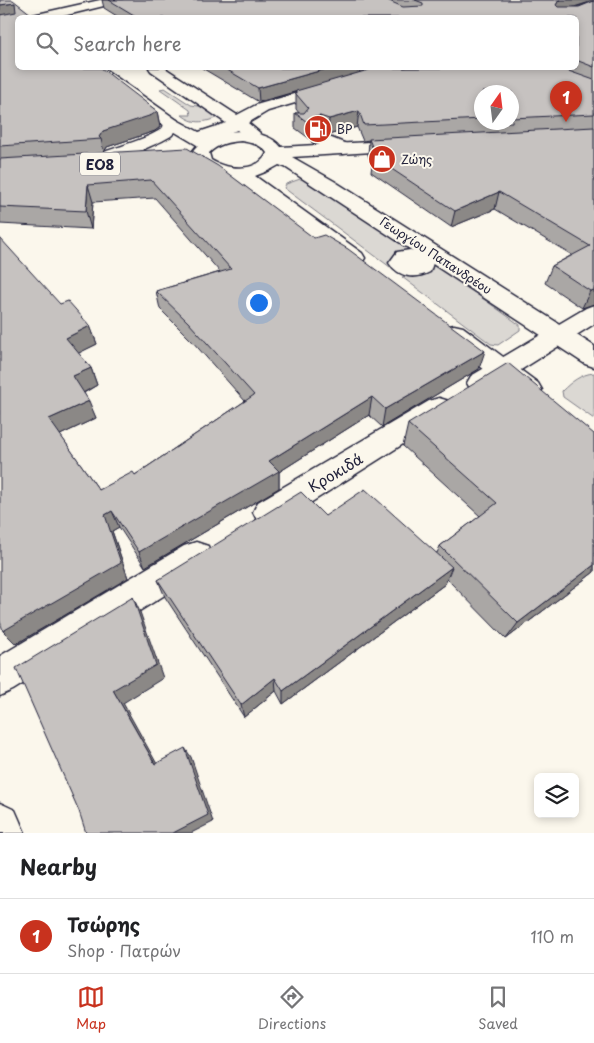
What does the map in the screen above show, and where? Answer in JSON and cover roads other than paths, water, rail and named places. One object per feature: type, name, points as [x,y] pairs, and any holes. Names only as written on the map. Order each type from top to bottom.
[{"type":"street","points":[[57,0],[78,15]]},
{"type":"street","points":[[37,15],[116,0]]},
{"type":"street","points":[[97,70],[171,123],[198,150],[202,163],[210,168],[246,177],[378,275],[418,260]]},
{"type":"street","name":"Γεωργίου Παπανδρέου","points":[[159,70],[237,123],[271,150],[304,170],[418,260],[559,334],[594,358]]},
{"type":"street","points":[[198,150],[222,131],[251,113],[288,108],[392,70]]},
{"type":"street","name":"ΕΟ8","points":[[150,160],[70,165],[96,161],[162,137],[171,128],[171,123]]},
{"type":"street","points":[[198,150],[229,137],[247,137],[271,150],[343,149],[425,144]]},
{"type":"street","points":[[319,138],[343,149]]},
{"type":"street","points":[[232,173],[244,173],[265,167],[271,150]]},
{"type":"street","name":"Κροκιδά","points":[[247,526],[594,314]]},
{"type":"street","points":[[434,318],[548,405]]},
{"type":"street","points":[[0,677],[221,541]]},
{"type":"street","points":[[0,825],[3,833]]},
{"type":"place","name":"Τσώρης","points":[[566,122]]},
{"type":"place","name":"BP","points":[[318,129]]},
{"type":"place","name":"Ζώης","points":[[382,159]]}]
